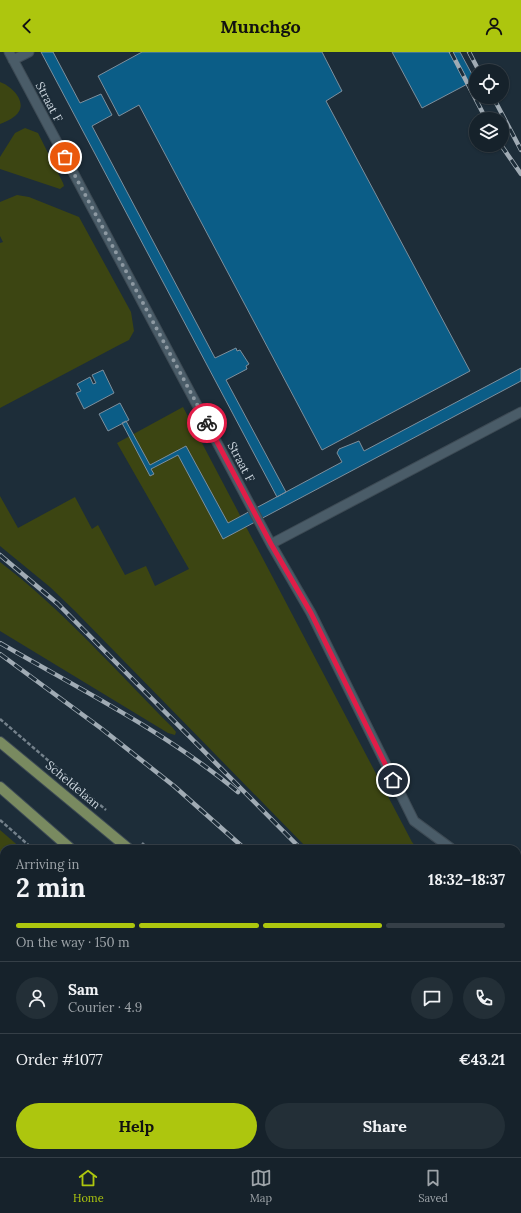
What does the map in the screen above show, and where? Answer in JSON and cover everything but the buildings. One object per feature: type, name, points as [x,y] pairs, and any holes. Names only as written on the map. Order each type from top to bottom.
[{"type":"main road","name":"Scheldelaan","points":[[0,742],[124,845]]},
{"type":"main road","points":[[0,787],[66,845]]},
{"type":"lane","points":[[11,56],[29,52]]},
{"type":"lane","name":"Straat F","points":[[11,56],[271,544],[311,613],[414,822],[446,845]]},
{"type":"lane","points":[[271,544],[521,412]]},
{"type":"path","points":[[0,719],[110,813]]},
{"type":"path","points":[[0,820],[28,845]]},
{"type":"path","points":[[138,839],[145,845]]},
{"type":"green space","points":[[0,82],[10,87],[14,91],[18,96],[21,106],[15,116],[0,124]]},
{"type":"green space","points":[[25,128],[38,133],[63,183],[64,186],[60,189],[0,169],[0,157],[15,133]]},
{"type":"green space","points":[[17,195],[29,197],[79,217],[131,312],[134,331],[129,340],[0,408],[0,243],[3,242],[0,236],[0,202]]},
{"type":"green space","points":[[183,407],[415,845],[304,845],[75,611],[50,587],[0,546],[0,496],[18,528],[75,497],[92,529],[98,525],[125,575],[146,566],[155,586],[189,569],[117,443]]},
{"type":"green space","points":[[0,562],[46,600],[89,642],[172,727],[176,732],[175,735],[168,733],[0,631]]},
{"type":"green space","points":[[0,830],[17,845],[0,845]]},
{"type":"railway","points":[[451,52],[482,112]]},
{"type":"railway","points":[[469,52],[475,64]]},
{"type":"railway","points":[[497,104],[521,150]]},
{"type":"railway","points":[[506,152],[521,174]]},
{"type":"railway","points":[[0,555],[58,604],[297,845]]},
{"type":"railway","points":[[0,643],[152,731],[182,750],[238,792]]},
{"type":"railway","points":[[0,654],[102,729],[174,786],[240,845]]},
{"type":"way so far","points":[[65,157],[207,423]]},
{"type":"route","points":[[207,423],[271,544],[311,613],[393,780]]}]
